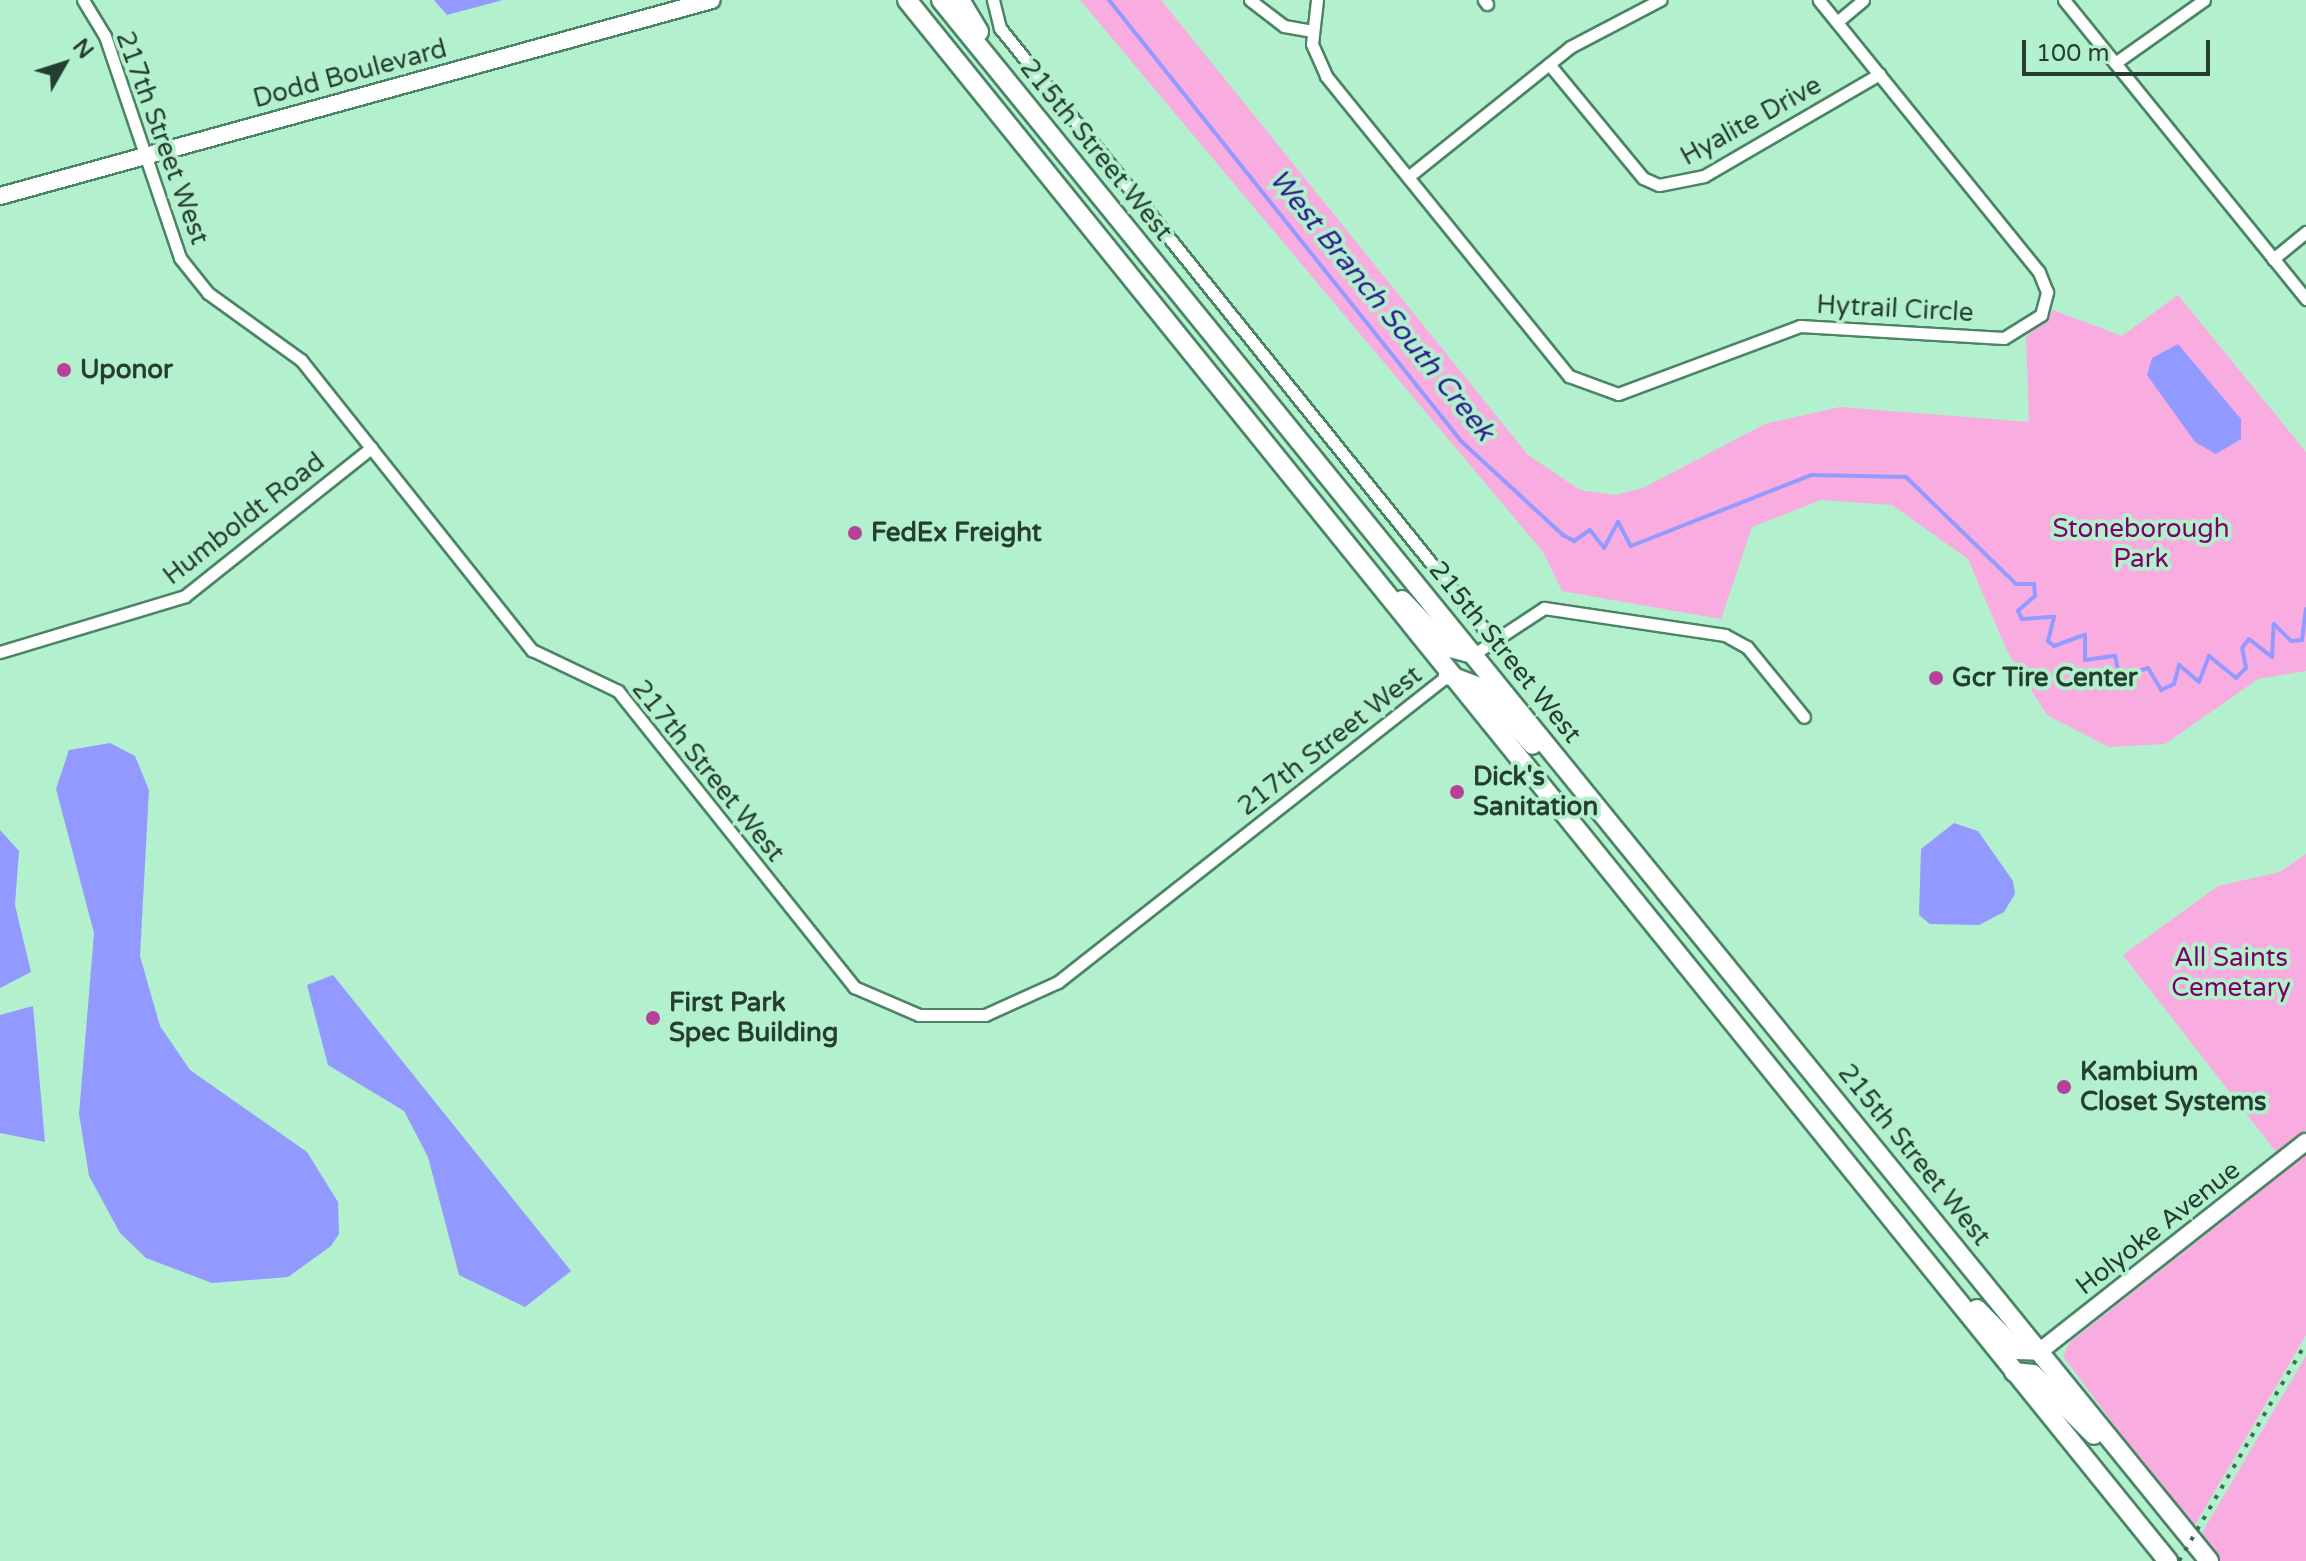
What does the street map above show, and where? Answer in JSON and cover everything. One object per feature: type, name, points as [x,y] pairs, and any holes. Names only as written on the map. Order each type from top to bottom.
[{"type":"main road","name":"Dodd Boulevard","points":[[0,196],[712,0]]},
{"type":"main road","name":"215th Street West","points":[[907,0],[1448,675],[2168,1561]]},
{"type":"main road","name":"215th Street West","points":[[941,0],[2209,1561]]},
{"type":"main road","points":[[960,0],[1025,105]]},
{"type":"main road","points":[[1340,541],[1447,647],[1474,654]]},
{"type":"main road","points":[[1448,675],[1482,688],[1581,786]]},
{"type":"main road","name":"Holyoke Avenue","points":[[2040,1351],[2306,1142]]},
{"type":"main road","points":[[1899,1231],[2017,1350],[2040,1351]]},
{"type":"main road","points":[[2014,1372],[2033,1374],[2138,1473]]},
{"type":"street","name":"217th Street West","points":[[83,0],[105,36],[180,258],[208,293],[301,360],[532,650],[618,691],[854,987],[919,1015],[985,1015],[1058,982],[1448,675]]},
{"type":"street","name":"215th Street West","points":[[993,0],[1000,28],[1493,640]]},
{"type":"street","points":[[1250,0],[1284,26],[1313,31]]},
{"type":"street","name":"Hytrail Circle","points":[[1317,0],[1313,31],[1326,76],[1569,376],[1591,389],[1650,388],[1763,334],[1800,326],[2004,338],[2026,330],[2041,315],[2047,292],[2039,272],[1819,0]]},
{"type":"street","points":[[1408,177],[1549,64],[1660,0]]},
{"type":"street","points":[[1837,22],[1863,0]]},
{"type":"street","points":[[2064,0],[2306,299]]},
{"type":"street","points":[[2115,63],[2204,0]]},
{"type":"street","name":"Hyalite Drive","points":[[1549,64],[1643,178],[1659,185],[1704,176],[1879,74]]},
{"type":"street","points":[[2273,259],[2306,232]]},
{"type":"street","name":"Humboldt Road","points":[[0,652],[175,602],[371,448]]},
{"type":"street","points":[[1474,654],[1544,608],[1725,635],[1747,647],[1804,717]]},
{"type":"green space","name":"Stoneborough Park","points":[[1080,0],[1161,0],[1528,455],[1580,490],[1615,495],[1643,488],[1765,424],[1840,407],[2029,422],[2026,337],[2053,310],[2122,336],[2178,295],[2306,452],[2306,671],[2258,679],[2165,744],[2109,747],[2047,715],[2008,653],[1968,559],[1892,505],[1821,500],[1752,527],[1721,619],[1562,591],[1543,552]]},
{"type":"green space","name":"All Saints Cemetary","points":[[2306,854],[2306,1130],[2277,1153],[2123,955],[2218,886],[2280,872]]},
{"type":"green space","points":[[2306,1155],[2306,1335],[2192,1530],[2063,1356],[2070,1342]]},
{"type":"green space","points":[[2306,1356],[2306,1561],[2219,1561],[2199,1538]]},
{"type":"water","points":[[434,0],[503,0],[447,15]]},
{"type":"water","points":[[2178,344],[2241,419],[2241,439],[2216,454],[2195,442],[2147,375],[2152,358]]},
{"type":"water","points":[[110,743],[135,756],[149,790],[140,956],[160,1026],[190,1070],[307,1152],[338,1202],[339,1234],[331,1246],[288,1277],[212,1283],[146,1258],[120,1233],[89,1176],[79,1114],[94,933],[56,789],[69,750]]},
{"type":"water","points":[[1954,823],[1978,831],[2013,881],[2015,894],[2004,912],[1979,925],[1930,924],[1919,915],[1921,849]]},
{"type":"water","points":[[0,830],[19,851],[15,905],[31,972],[0,988]]},
{"type":"water","points":[[333,975],[571,1271],[525,1307],[459,1275],[428,1157],[404,1111],[328,1065],[307,985]]},
{"type":"water","points":[[33,1006],[45,1142],[0,1133],[0,1015]]},
{"type":"waterway","name":"West Branch South Creek","points":[[1109,0],[1461,441],[1563,535],[1574,541],[1590,530],[1604,548],[1618,522],[1631,546],[1811,475],[1906,477],[2016,584],[2034,584],[2035,596],[2018,611],[2022,619],[2054,617],[2048,641],[2054,646],[2085,635],[2085,660],[2115,656],[2120,677],[2148,668],[2161,690],[2174,684],[2179,665],[2199,682],[2209,656],[2236,678],[2246,668],[2242,648],[2249,639],[2272,657],[2274,624],[2291,641],[2302,640],[2306,609]]},
{"type":"railway","points":[[2179,1561],[2306,1343]]},
{"type":"place","name":"Uponor","points":[[64,370]]},
{"type":"place","name":"FedEx Freight","points":[[855,533]]},
{"type":"place","name":"Gcr Tire Center","points":[[1936,678]]},
{"type":"place","name":"Dick's Sanitation","points":[[1457,792]]},
{"type":"place","name":"First Park Spec Building","points":[[653,1018]]},
{"type":"place","name":"Kambium Closet Systems","points":[[2064,1087]]}]
